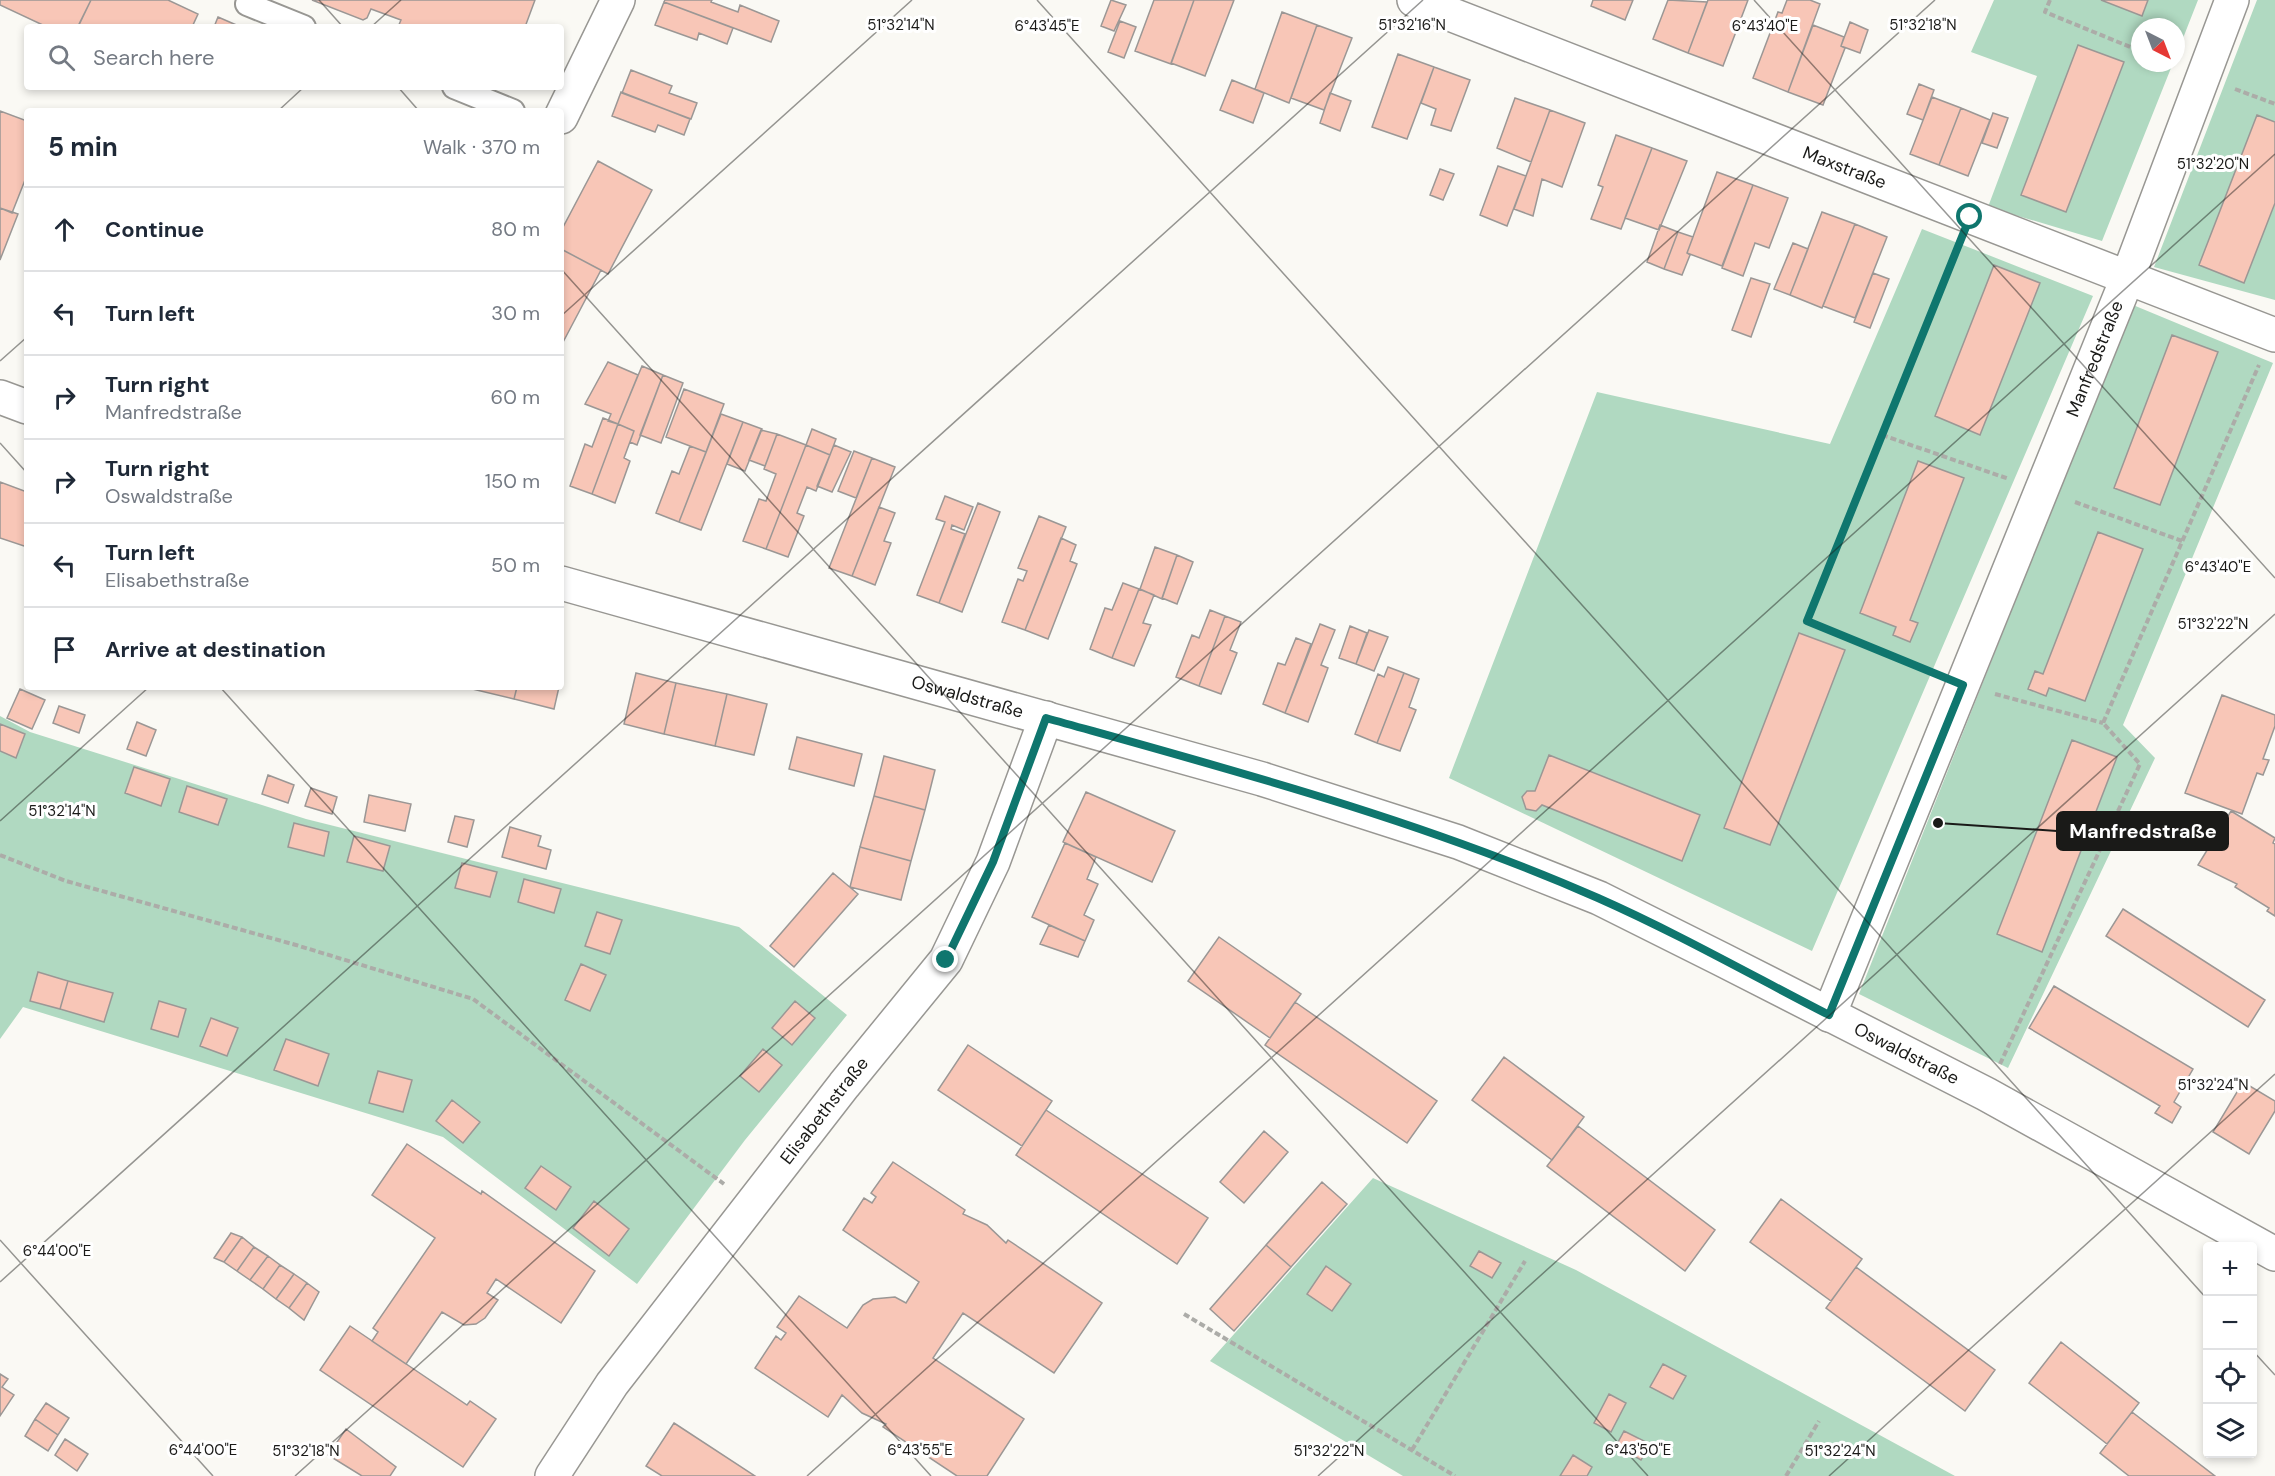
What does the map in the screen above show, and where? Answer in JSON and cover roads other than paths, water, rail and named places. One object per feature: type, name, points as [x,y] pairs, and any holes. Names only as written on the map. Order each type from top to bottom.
[{"type":"street","points":[[564,111],[618,0]]},
{"type":"street","name":"Maxstraße","points":[[1414,0],[2127,279],[2274,334]]},
{"type":"street","name":"Manfredstraße","points":[[1829,1015],[2127,279],[2232,0]]},
{"type":"street","points":[[0,397],[24,406]]},
{"type":"street","name":"Oswaldstraße","points":[[564,584],[1262,779],[1458,842],[1599,898],[1986,1094],[2275,1254]]},
{"type":"street","name":"Elisabethstraße","points":[[552,1476],[612,1384],[850,1076],[946,960],[993,862],[1046,718]]},
{"type":"lane","points":[[247,4],[297,24]]},
{"type":"lane","points":[[461,90],[506,108]]},
{"type":"place","name":"Manfredstraße","points":[[1938,823]]}]
